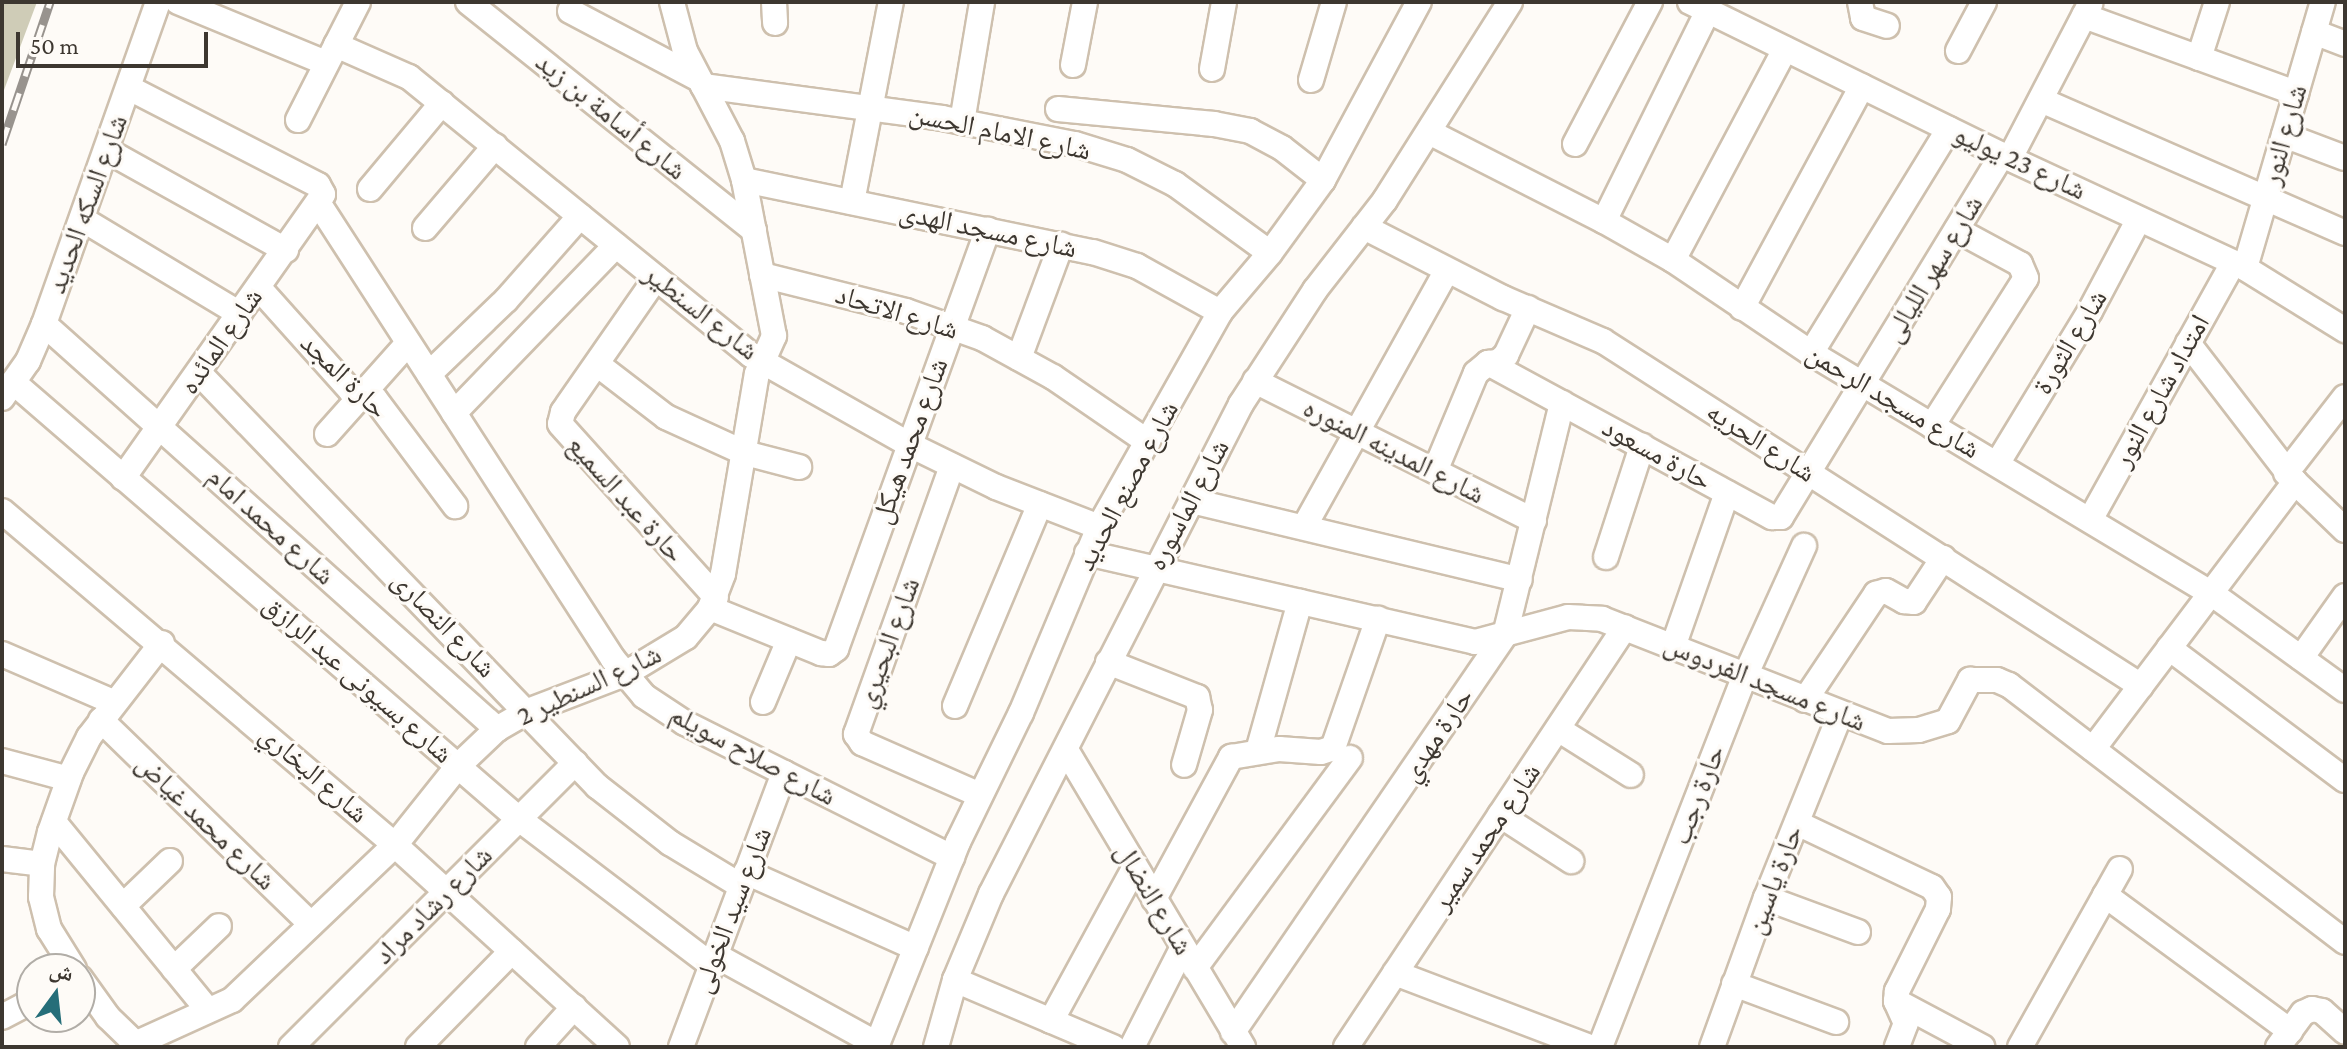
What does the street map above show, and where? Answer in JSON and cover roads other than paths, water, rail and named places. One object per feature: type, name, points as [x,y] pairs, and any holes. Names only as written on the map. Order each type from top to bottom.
[{"type":"street","name":"شارع السكه الحديد","points":[[7,390],[28,361],[44,324],[158,2]]},
{"type":"street","name":"شارع السنطير","points":[[178,2],[409,77],[762,361],[952,466],[1099,527]]},
{"type":"street","points":[[298,120],[358,2]]},
{"type":"street","name":"شارع أسامة بن زيد","points":[[468,2],[754,230]]},
{"type":"street","name":"شارع السنطير 2","points":[[137,1045],[207,1009],[232,1000],[395,845],[458,766],[497,729],[528,711],[625,674],[686,637],[713,602],[762,361],[774,336],[744,180],[732,141],[685,51],[672,2]]},
{"type":"street","points":[[852,202],[891,2]]},
{"type":"street","points":[[962,122],[982,2]]},
{"type":"street","points":[[1073,65],[1085,2]]},
{"type":"street","points":[[1212,69],[1224,2]]},
{"type":"street","points":[[1311,80],[1334,2]]},
{"type":"street","name":"شارع مصنع الحديد","points":[[877,1046],[952,857],[1021,713],[1099,527],[1220,312],[1270,253],[1323,180],[1419,2]]},
{"type":"street","name":"شارع الماسوره","points":[[936,1047],[955,980],[991,894],[1155,569],[1255,381],[1315,290],[1364,227],[1429,132],[1510,2]]},
{"type":"street","points":[[1575,144],[1650,2]]},
{"type":"street","points":[[1860,2],[1863,18],[1887,26]]},
{"type":"street","points":[[1958,51],[1984,2]]},
{"type":"street","points":[[2199,58],[2217,2]]},
{"type":"street","name":"شارع النور","points":[[2239,266],[2266,196],[2323,2]]},
{"type":"street","points":[[1604,221],[1699,6]]},
{"type":"street","name":"شارع 23 يوليو","points":[[1699,6],[2006,157],[2239,266],[2345,330]]},
{"type":"street","points":[[2088,9],[2199,58],[2296,93]]},
{"type":"street","name":"شارع سهر الليالى","points":[[1809,473],[1957,230],[2041,100],[2088,9]]},
{"type":"street","points":[[570,11],[701,83]]},
{"type":"street","points":[[2314,32],[2345,44]]},
{"type":"street","points":[[1673,260],[1785,49]]},
{"type":"street","name":"شارع الامام الحسن","points":[[701,83],[962,122],[1075,144],[1127,160],[1175,184],[1270,253]]},
{"type":"street","points":[[1742,308],[1862,86]]},
{"type":"street","name":"شارع صلاح سويلم","points":[[129,88],[318,185],[323,194],[319,204],[625,674],[644,696],[685,723],[952,857]]},
{"type":"street","points":[[2041,100],[2345,233]]},
{"type":"street","points":[[370,189],[442,103]]},
{"type":"street","points":[[1058,109],[1214,124],[1250,131],[1282,148],[1323,180]]},
{"type":"street","points":[[1811,353],[1949,129]]},
{"type":"street","name":"شارع مسجد الرحمن","points":[[1429,132],[1604,221],[1673,260],[1811,353],[2211,593],[2345,690]]},
{"type":"street","points":[[2284,135],[2345,158]]},
{"type":"street","points":[[425,228],[495,146]]},
{"type":"street","points":[[106,150],[286,250]]},
{"type":"street","name":"شارع مسجد الهدى","points":[[744,180],[1061,245],[1137,266],[1220,312]]},
{"type":"street","name":"شارع المائده","points":[[123,478],[319,204]]},
{"type":"street","points":[[429,374],[506,300],[580,216]]},
{"type":"street","points":[[82,219],[240,314]]},
{"type":"street","name":"شارع الثورة","points":[[1997,464],[2107,281],[2139,219]]},
{"type":"street","name":"شارع الحريه","points":[[1364,227],[1447,270],[1603,341],[2141,686]]},
{"type":"street","name":"شارع محمد هيكل","points":[[789,640],[821,653],[833,652],[988,230]]},
{"type":"street","points":[[1932,426],[2026,278],[2020,264],[1957,230]]},
{"type":"street","points":[[454,413],[616,245]]},
{"type":"street","points":[[1019,358],[1061,245]]},
{"type":"street","name":"امتداد شارع النور","points":[[2090,520],[2188,343],[2239,266]]},
{"type":"street","points":[[1304,527],[1447,270]]},
{"type":"street","name":"شارع الاتحاد","points":[[762,275],[906,311],[982,338],[1053,377],[1148,442]]},
{"type":"street","name":"حارة عبد السميع","points":[[656,278],[561,416],[562,428],[713,602]]},
{"type":"street","name":"حارة المجد","points":[[259,288],[348,388],[375,399],[455,506]]},
{"type":"street","points":[[1435,471],[1476,373],[1488,363],[1498,362],[1506,355],[1528,308]]},
{"type":"street","name":"شارع محمد امام","points":[[44,324],[497,729]]},
{"type":"street","points":[[327,434],[408,343]]},
{"type":"street","points":[[2188,343],[2290,477],[2345,530]]},
{"type":"street","name":"حارة مسعود","points":[[1488,363],[1772,517],[1781,517],[1809,473]]},
{"type":"street","points":[[597,364],[666,417],[745,453],[799,467]]},
{"type":"street","name":"شارع النصارى","points":[[199,373],[597,786],[670,843],[744,879],[916,948]]},
{"type":"street","name":"شارع المدينه المنوره","points":[[1255,381],[1534,521]]},
{"type":"street","name":"شارع بسيونى عبد الرازق","points":[[7,390],[123,478],[519,819],[713,960],[877,1046]]},
{"type":"street","points":[[2093,749],[2211,593],[2345,397]]},
{"type":"street","name":"حارة مهدي","points":[[1238,1040],[1505,635],[1562,403]]},
{"type":"street","points":[[1606,557],[1642,446]]},
{"type":"street","name":"شارع البحيري","points":[[952,466],[856,734],[862,743],[980,795]]},
{"type":"street","points":[[1673,647],[1727,493]]},
{"type":"street","points":[[1192,501],[1520,580]]},
{"type":"street","points":[[955,706],[1040,504]]},
{"type":"street","name":"شارع البخاري","points":[[2,511],[162,643],[395,845],[616,1047]]},
{"type":"street","name":"حارة رجب","points":[[1600,1047],[1745,676],[1804,546]]},
{"type":"street","name":"شارع مسجد الفردوس","points":[[1087,553],[1475,642],[1568,617],[1602,619],[1840,715],[1888,731],[1919,730],[1948,721],[1970,680],[1984,678],[2009,685],[2345,942]]},
{"type":"street","points":[[1805,700],[1872,598],[1886,591],[1904,601],[1914,602],[1943,558]]},
{"type":"street","points":[[2301,658],[2345,596]]},
{"type":"street","points":[[713,602],[789,640],[763,702]]},
{"type":"street","points":[[1258,751],[1300,602]]},
{"type":"street","points":[[1154,899],[1227,762],[1236,754],[1258,751],[1321,752],[1333,748],[1378,619]]},
{"type":"street","name":"شارع محمد سمير","points":[[1346,1047],[1625,627]]},
{"type":"street","points":[[64,953],[49,929],[41,897],[42,864],[54,822],[69,779],[107,711],[162,643]]},
{"type":"street","points":[[2169,648],[2345,780]]},
{"type":"street","points":[[2,654],[107,711]]},
{"type":"street","points":[[1108,662],[1197,697],[1200,710],[1184,765]]},
{"type":"street","name":"شارع محمد غياض","points":[[107,711],[311,924]]},
{"type":"street","name":"حارة ياسين","points":[[1712,1047],[1766,898],[1840,715]]},
{"type":"street","points":[[1558,729],[1631,775]]},
{"type":"street","name":"شارع النضال","points":[[1066,750],[1238,1040]]},
{"type":"street","points":[[1132,1047],[1189,957],[1350,758]]},
{"type":"street","points":[[2,761],[69,779]]},
{"type":"street","name":"شارع رشاد مراد","points":[[291,1047],[575,763]]},
{"type":"street","name":"شارع سيد الخولى","points":[[681,1047],[784,773]]},
{"type":"street","points":[[1500,815],[1571,861]]},
{"type":"street","points":[[54,822],[207,1009]]},
{"type":"street","points":[[1797,823],[1936,892],[1938,909],[1897,991],[1896,1001],[1906,1023],[1897,1047]]},
{"type":"street","points":[[2,859],[42,864]]},
{"type":"street","points":[[123,906],[170,861]]},
{"type":"street","points":[[1051,1021],[1135,867]]},
{"type":"street","points":[[2020,1047],[2120,869]]},
{"type":"street","points":[[2105,895],[2284,1039],[2303,1013],[2312,1009],[2322,1011],[2345,1032]]},
{"type":"street","points":[[1766,898],[1858,932]]},
{"type":"street","points":[[174,969],[219,926]]},
{"type":"street","points":[[418,1047],[512,951]]},
{"type":"street","points":[[1395,973],[1590,1047]]},
{"type":"street","points":[[955,980],[1113,1047]]},
{"type":"street","points":[[1734,984],[1836,1022]]},
{"type":"street","points":[[96,1000],[108,1017],[137,1045]]},
{"type":"street","points":[[1896,1001],[1982,1047]]},
{"type":"street","points":[[538,1047],[574,1007]]},
{"type":"railway","points":[[2,144],[50,2]]}]
